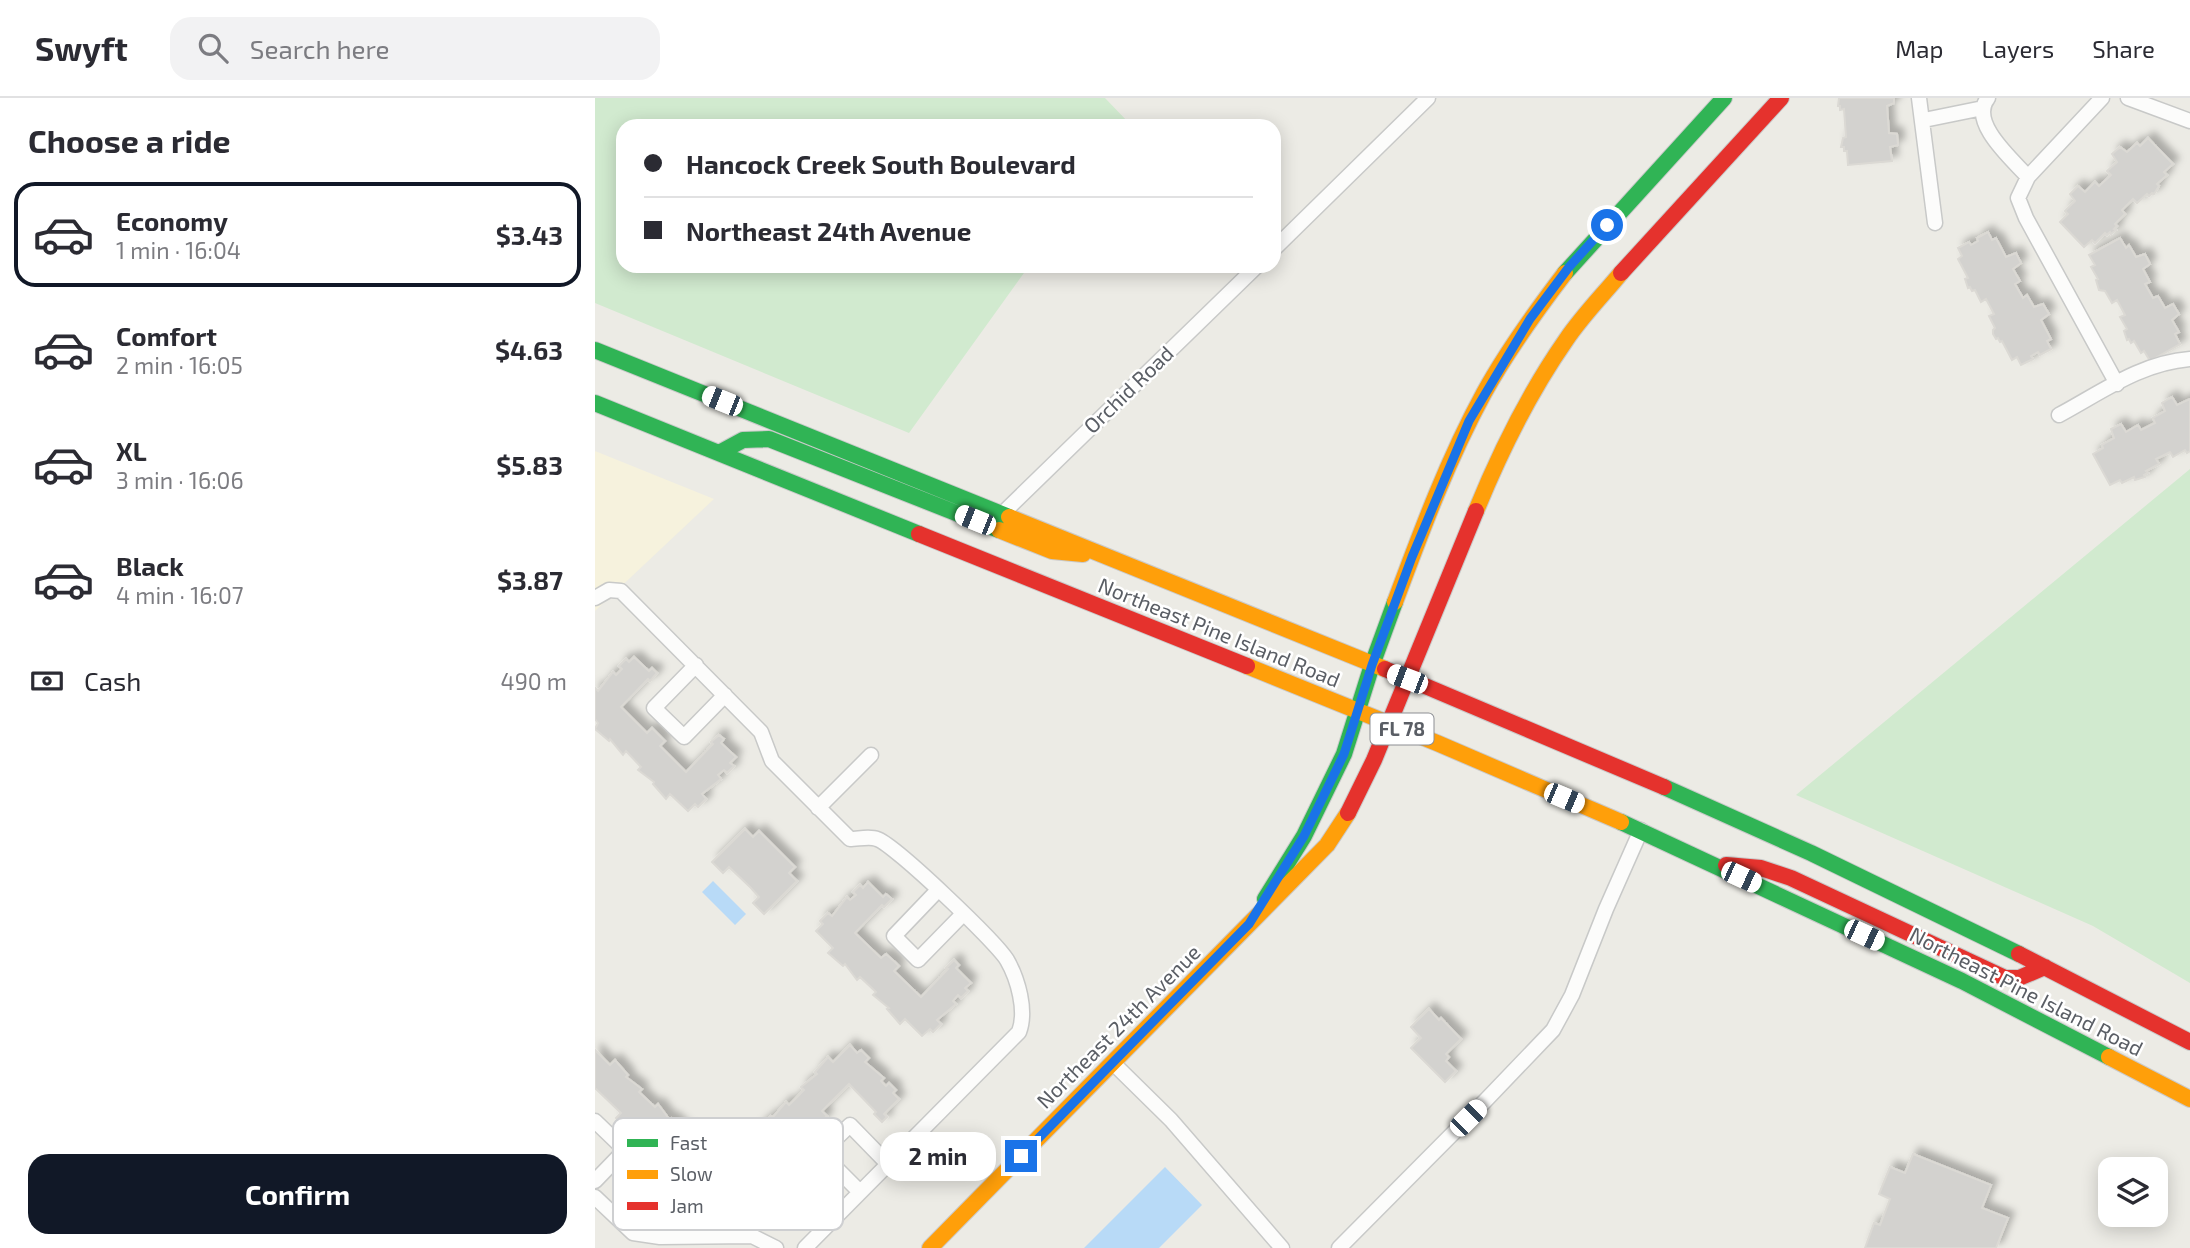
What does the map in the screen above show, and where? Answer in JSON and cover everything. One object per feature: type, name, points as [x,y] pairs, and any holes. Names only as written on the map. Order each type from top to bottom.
[{"type":"main road","name":"Northeast 24th Avenue","points":[[1249,924],[1304,836],[1344,754],[1372,665],[1455,452],[1489,385],[1530,319],[1569,267],[1724,98]]},
{"type":"main road","name":"Northeast 24th Avenue","points":[[930,1248],[1310,863],[1334,835],[1353,804],[1374,760],[1482,496],[1516,423],[1566,338],[1631,260],[1781,98]]},
{"type":"main road","name":"Northeast Pine Island Road","points":[[595,350],[1407,679],[1739,821],[1982,935],[2190,1042]]},
{"type":"main road","name":"Northeast Pine Island Road","points":[[595,403],[1357,711],[1641,830],[1962,981],[2190,1099]]},
{"type":"main road","name":"Northeast Pine Island Road","points":[[719,453],[739,440],[753,436],[769,439],[1052,551],[1105,556]]},
{"type":"main road","points":[[1717,866],[1733,864],[1761,868],[1791,878],[2005,978],[2019,978],[2045,967]]},
{"type":"street","points":[[1281,242],[1428,98]]},
{"type":"street","points":[[1919,98],[1924,120],[1935,223]]},
{"type":"street","points":[[2102,98],[2028,177],[2018,198],[2026,218],[2117,384]]},
{"type":"street","points":[[2128,98],[2190,121]]},
{"type":"street","points":[[1924,120],[1985,101],[1987,131],[2028,177]]},
{"type":"street","name":"Orchid Road","points":[[1002,514],[1250,273]]},
{"type":"street","points":[[2059,415],[2132,373],[2153,365],[2190,359]]},
{"type":"street","points":[[595,598],[609,590],[621,591],[761,732],[772,761],[850,839],[877,839],[902,855],[1007,960],[1023,1004],[1023,1020],[1019,1032],[843,1209]]},
{"type":"street","points":[[696,665],[655,708],[684,737],[726,695]]},
{"type":"street","points":[[818,808],[871,755]]},
{"type":"street","points":[[1339,1248],[1553,1030],[1572,995],[1641,830]]},
{"type":"street","points":[[938,890],[894,936],[918,960],[963,914]]},
{"type":"street","points":[[1113,1063],[1171,1119],[1282,1248]]},
{"type":"street","points":[[595,1121],[613,1138]]},
{"type":"street","points":[[843,1131],[849,1125],[888,1164]]},
{"type":"street","points":[[595,1181],[613,1162]]},
{"type":"street","points":[[843,1175],[860,1192]]},
{"type":"street","points":[[595,1197],[613,1214]]},
{"type":"street","points":[[630,1230],[633,1233],[660,1237],[752,1236],[776,1248]]},
{"type":"street","points":[[805,1248],[823,1230]]},
{"type":"shaded area","points":[[595,451],[714,499],[595,611]]},
{"type":"green space","points":[[595,98],[1105,98],[1125,119],[616,119],[616,273],[1024,273],[909,433],[595,303]]},
{"type":"green space","points":[[2190,469],[2190,983],[2093,926],[1796,795]]},
{"type":"water","points":[[713,881],[746,914],[735,925],[702,892]]},
{"type":"water","points":[[1165,1167],[1202,1205],[1159,1248],[1084,1248]]},
{"type":"building","points":[[1839,98],[1894,98],[1894,103],[1887,106],[1889,133],[1897,134],[1898,145],[1890,147],[1892,161],[1848,165],[1847,151],[1841,147],[1843,138],[1846,137],[1844,109],[1840,110],[1838,106]]},
{"type":"building","points":[[2148,138],[2173,164],[2164,172],[2167,175],[2157,184],[2159,186],[2154,194],[2147,194],[2137,203],[2133,199],[2122,210],[2125,214],[2115,224],[2116,230],[2111,234],[2105,233],[2095,243],[2092,240],[2084,247],[2060,222],[2068,214],[2065,211],[2075,201],[2070,194],[2078,186],[2085,192],[2095,182],[2099,186],[2111,175],[2107,171],[2117,162],[2112,154],[2120,147],[2127,152],[2137,143],[2140,146]]},
{"type":"building","points":[[1988,232],[1992,240],[1996,238],[2006,257],[2016,253],[2021,263],[2013,269],[2020,281],[2015,284],[2023,298],[2027,295],[2034,307],[2043,304],[2049,314],[2041,320],[2051,339],[2047,341],[2051,349],[2040,355],[2038,352],[2031,356],[2033,359],[2021,365],[2017,357],[2012,360],[2002,341],[1996,339],[1993,334],[1995,328],[1989,316],[1994,314],[1986,299],[1981,302],[1975,290],[1968,288],[1965,279],[1968,278],[1958,259],[1962,256],[1958,248],[1969,242],[1971,245]]},
{"type":"building","points":[[2120,238],[2126,248],[2129,245],[2136,257],[2145,254],[2150,264],[2143,269],[2150,282],[2145,284],[2153,298],[2158,296],[2165,308],[2173,304],[2179,314],[2172,320],[2179,332],[2175,334],[2180,344],[2150,361],[2134,341],[2131,343],[2127,340],[2124,331],[2127,329],[2120,317],[2125,315],[2117,300],[2112,303],[2105,291],[2099,290],[2098,279],[2091,267],[2095,265],[2089,255]]},
{"type":"building","points":[[2172,397],[2177,405],[2190,399],[2190,451],[2187,453],[2185,450],[2173,457],[2170,452],[2156,459],[2159,464],[2146,471],[2148,473],[2145,477],[2135,480],[2134,477],[2122,483],[2120,480],[2110,485],[2093,454],[2114,438],[2111,429],[2121,424],[2126,432],[2138,425],[2141,430],[2155,423],[2153,418],[2165,411],[2162,403]]},
{"type":"building","points":[[634,657],[649,671],[652,668],[657,673],[621,707],[647,733],[652,728],[665,741],[660,746],[686,772],[719,735],[724,739],[721,743],[736,757],[730,763],[734,766],[727,773],[724,770],[718,775],[721,779],[702,794],[706,799],[698,807],[695,804],[688,811],[670,794],[666,799],[654,782],[638,770],[641,767],[626,751],[623,755],[610,739],[609,741],[595,729],[598,723],[595,719],[595,688],[598,691],[613,672],[616,675],[622,669],[619,666],[626,659],[629,662]]},
{"type":"building","points":[[745,829],[753,837],[759,831],[795,867],[789,873],[797,881],[764,914],[753,903],[759,897],[751,888],[729,867],[723,873],[712,862]]},
{"type":"building","points":[[868,882],[883,897],[886,894],[892,899],[884,907],[882,905],[855,933],[881,958],[886,954],[895,962],[899,966],[894,971],[921,997],[954,960],[959,965],[956,968],[971,983],[965,988],[968,991],[961,998],[958,995],[953,1001],[956,1004],[937,1020],[941,1024],[933,1032],[930,1029],[922,1036],[905,1019],[900,1024],[887,1009],[889,1008],[873,995],[876,992],[860,977],[857,980],[845,964],[843,966],[828,953],[833,948],[816,931],[823,924],[820,921],[828,913],[832,916],[847,897],[850,900],[856,895],[853,892],[860,885],[863,888]]},
{"type":"building","points":[[1429,1009],[1461,1039],[1446,1054],[1449,1057],[1446,1061],[1456,1071],[1445,1082],[1411,1048],[1421,1038],[1411,1027]]},
{"type":"building","points":[[850,1045],[857,1053],[861,1050],[869,1058],[865,1062],[884,1078],[881,1081],[886,1086],[889,1083],[896,1090],[893,1093],[899,1099],[884,1114],[887,1117],[882,1122],[849,1084],[822,1111],[827,1116],[825,1118],[769,1118],[773,1117],[786,1102],[789,1105],[804,1090],[801,1087],[817,1074],[815,1072],[828,1057],[833,1062]]},
{"type":"building","points":[[595,1050],[610,1065],[615,1060],[628,1075],[626,1077],[642,1089],[639,1092],[655,1107],[658,1104],[668,1118],[616,1118],[621,1113],[595,1088]]},
{"type":"building","points":[[1913,1154],[1991,1185],[1982,1208],[2008,1218],[1996,1248],[1865,1248],[1874,1223],[1880,1225],[1890,1199],[1879,1194],[1890,1167],[1905,1173]]},
{"type":"traffic: fast","points":[[1565,273],[1724,98]]},
{"type":"traffic: fast","points":[[595,350],[1009,517]]},
{"type":"traffic: fast","points":[[595,403],[919,534]]},
{"type":"traffic: fast","points":[[719,453],[743,440],[769,439],[999,530]]},
{"type":"traffic: fast","points":[[1265,899],[1304,836],[1344,754],[1395,602]]},
{"type":"traffic: fast","points":[[1664,787],[1811,853],[2019,954]]},
{"type":"traffic: fast","points":[[1621,822],[1962,981],[2109,1057]]},
{"type":"traffic: slow","points":[[1395,602],[1436,496],[1471,418],[1512,347],[1565,273]]},
{"type":"traffic: slow","points":[[1476,511],[1505,445],[1552,360],[1572,331],[1621,273]]},
{"type":"traffic: slow","points":[[1009,517],[1385,669]]},
{"type":"traffic: slow","points":[[999,530],[1052,551],[1083,554]]},
{"type":"traffic: slow","points":[[1247,666],[1621,822]]},
{"type":"traffic: slow","points":[[930,1248],[1327,845],[1348,813]]},
{"type":"traffic: slow","points":[[2109,1057],[2190,1099]]},
{"type":"traffic: jam","points":[[1621,273],[1781,98]]},
{"type":"traffic: jam","points":[[1348,813],[1374,760],[1476,511]]},
{"type":"traffic: jam","points":[[919,534],[1247,666]]},
{"type":"traffic: jam","points":[[1385,669],[1664,787]]},
{"type":"traffic: jam","points":[[1726,865],[1761,868],[1791,878],[2005,978],[2019,978],[2045,967]]},
{"type":"traffic: jam","points":[[2019,954],[2190,1042]]},
{"type":"route","points":[[1021,1156],[1249,924],[1304,836],[1344,754],[1372,665],[1412,557],[1469,421],[1530,319],[1569,267],[1607,225]]}]
